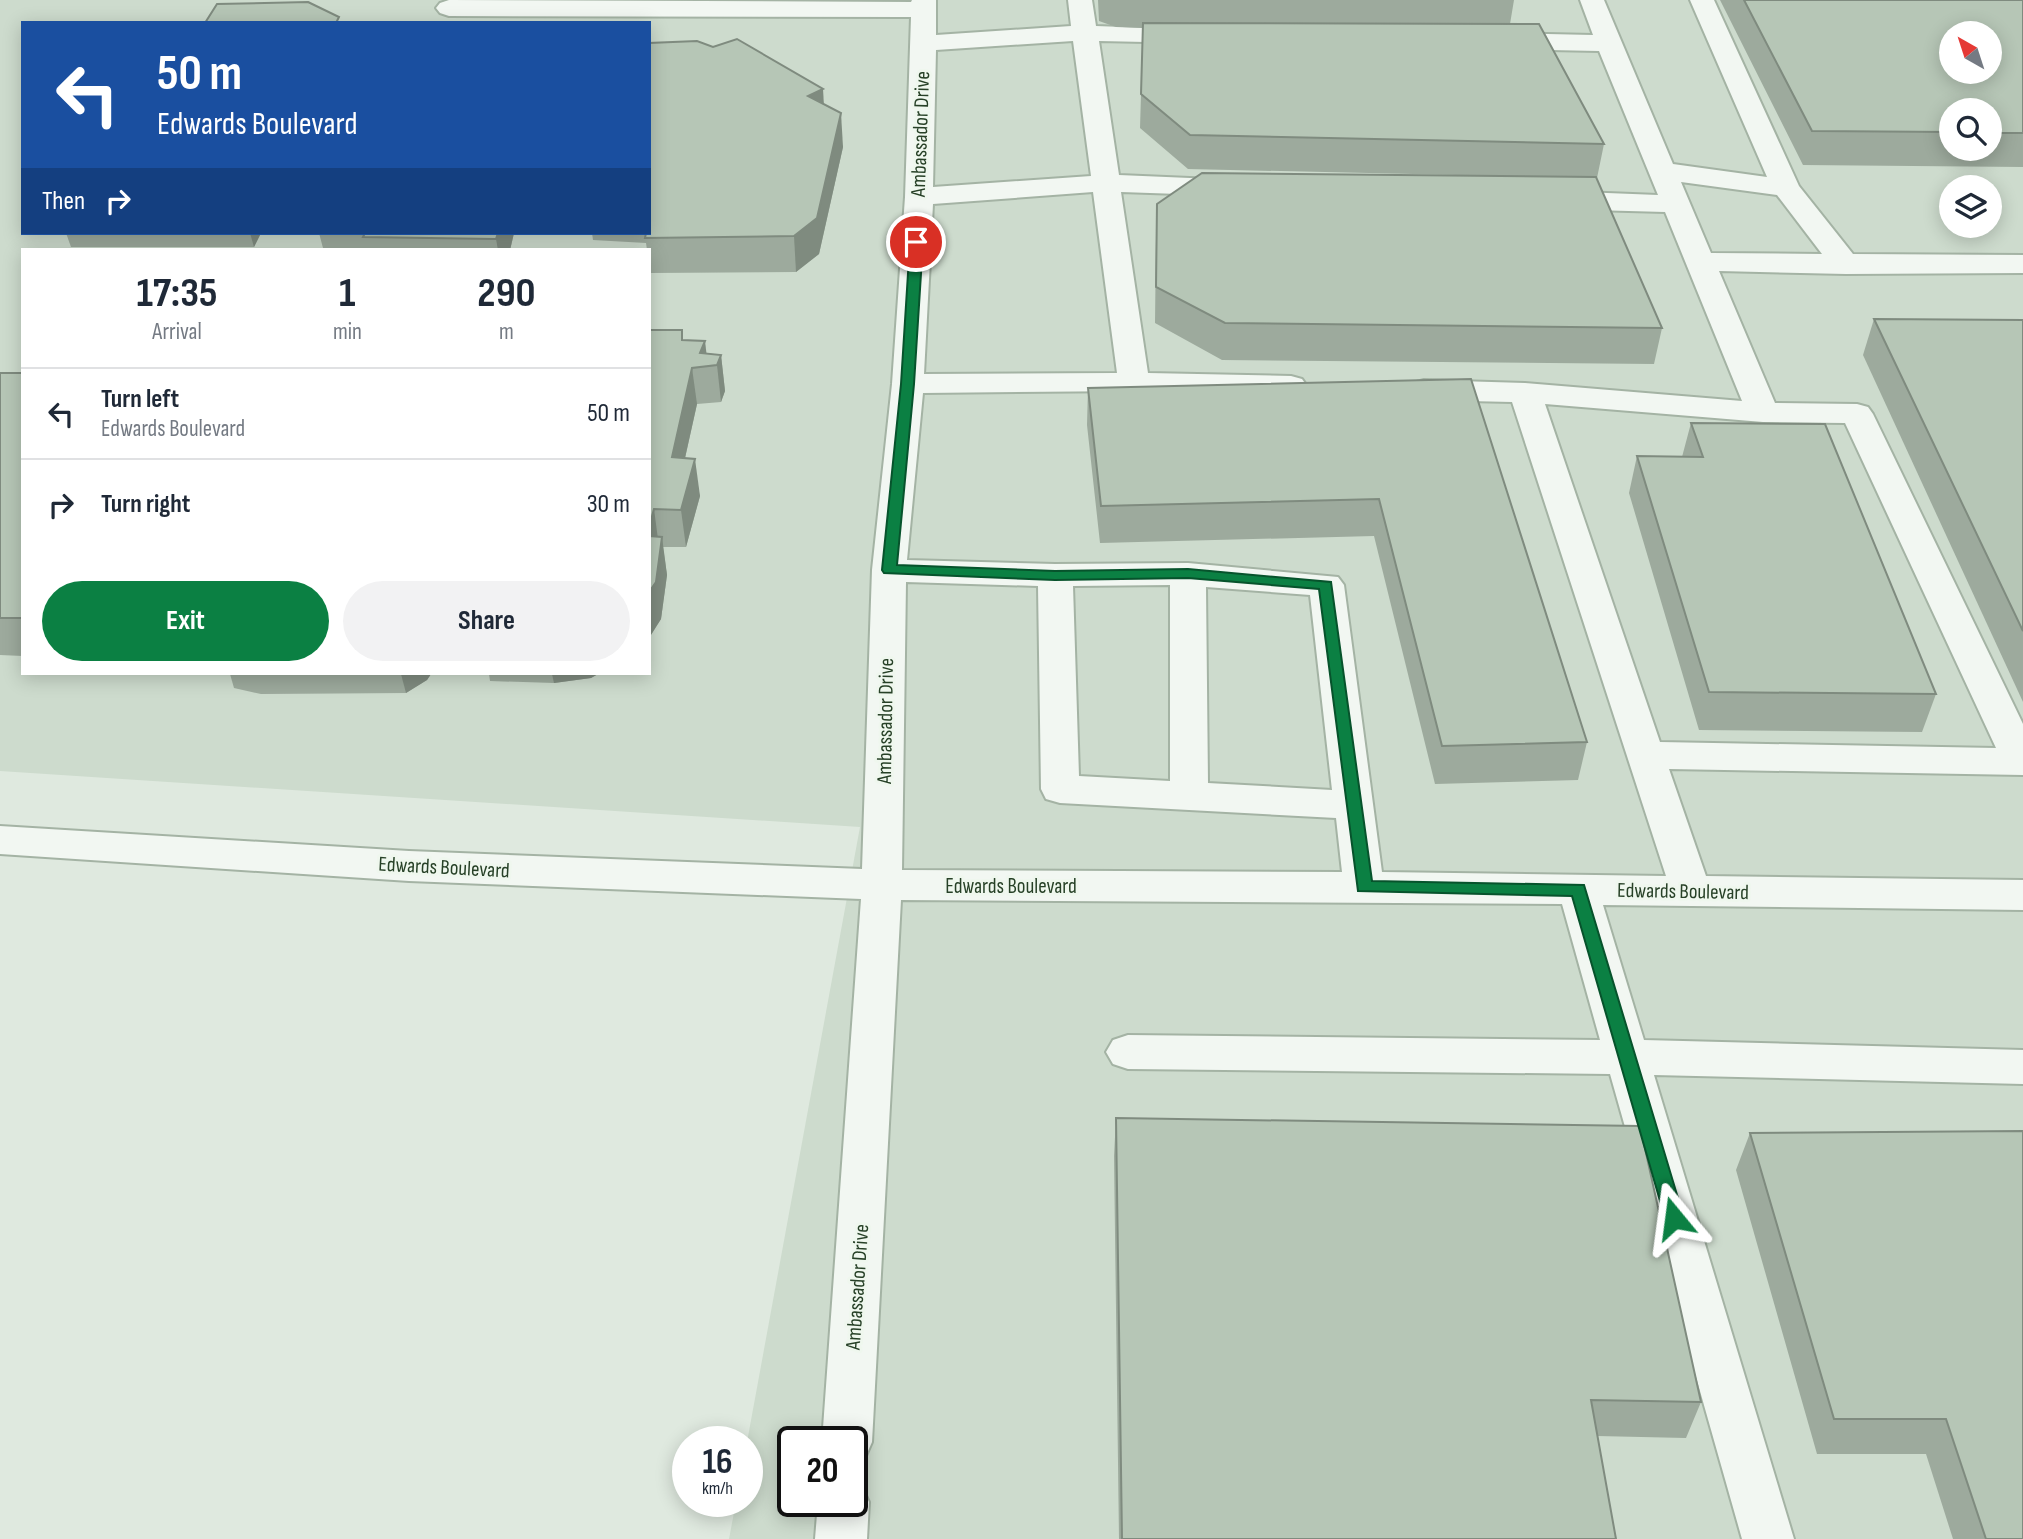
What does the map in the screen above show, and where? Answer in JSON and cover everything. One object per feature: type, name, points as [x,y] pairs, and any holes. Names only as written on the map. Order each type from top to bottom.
[{"type":"street","points":[[1080,0],[1134,382]]},
{"type":"street","points":[[1592,0],[1763,412]]},
{"type":"street","points":[[1702,0],[1786,188],[1846,265]]},
{"type":"street","points":[[449,8],[923,5]]},
{"type":"street","name":"Ambassador Drive","points":[[848,1426],[881,885],[889,570],[908,384],[919,197],[923,5]]},
{"type":"street","points":[[923,43],[1084,33],[1222,36]]},
{"type":"street","points":[[1471,40],[1609,43]]},
{"type":"street","points":[[1663,171],[1786,188]]},
{"type":"street","points":[[919,197],[1106,183],[1259,189]]},
{"type":"street","points":[[1523,199],[1676,204]]},
{"type":"street","points":[[1701,262],[2023,264]]},
{"type":"street","points":[[908,384],[1134,382],[1316,387]]},
{"type":"street","points":[[1399,389],[1525,393],[1763,412],[1857,414],[2023,763],[1646,755]]},
{"type":"street","points":[[1525,393],[1691,891]]},
{"type":"street","points":[[889,570],[1055,575],[1188,574],[1326,585],[1364,887]]},
{"type":"street","points":[[1188,574],[1189,796]]},
{"type":"street","points":[[1055,575],[1060,789],[1354,805]]},
{"type":"street","name":"Edwards Boulevard","points":[[0,840],[409,866],[881,885],[1364,887],[2023,895]]},
{"type":"street","points":[[1578,890],[1768,1539]]},
{"type":"street","points":[[1128,1052],[1628,1057],[2023,1067]]},
{"type":"street","points":[[841,1539],[842,1517]]},
{"type":"shaded area","points":[[0,0],[2023,0],[2023,1539],[729,1539],[733,1517],[763,1517],[763,1426],[750,1426],[860,827],[0,771]]},
{"type":"building","points":[[1744,0],[2023,0],[2023,133],[2002,133],[2002,98],[1939,98],[1939,132],[1812,131]]},
{"type":"building","points":[[308,2],[339,17],[337,21],[206,21],[217,4]]},
{"type":"building","points":[[1143,23],[1539,24],[1604,144],[1190,135],[1141,94]]},
{"type":"building","points":[[737,39],[823,89],[808,96],[841,113],[817,218],[794,236],[645,238],[646,235],[651,235],[651,43],[697,41],[713,47]]},
{"type":"building","points":[[1202,173],[1596,177],[1662,328],[1225,323],[1156,287],[1157,204]]},
{"type":"building","points":[[364,235],[497,235],[496,239],[363,237]]},
{"type":"building","points":[[1874,319],[2023,320],[2023,631]]},
{"type":"building","points":[[651,330],[682,330],[682,340],[705,341],[700,353],[721,355],[717,365],[692,368],[672,457],[695,459],[681,510],[654,509],[651,520]]},
{"type":"building","points":[[0,373],[21,373],[21,618],[0,618]]},
{"type":"building","points":[[1471,379],[1587,742],[1442,746],[1379,499],[1101,506],[1088,388]]},
{"type":"building","points":[[1691,423],[1825,424],[1936,694],[1709,692],[1637,456],[1703,457]]},
{"type":"building","points":[[651,536],[662,537],[656,582],[651,589]]},
{"type":"building","points":[[1116,1118],[1640,1126],[1701,1402],[1591,1400],[1616,1539],[1122,1539]]},
{"type":"building","points":[[2023,1131],[2023,1539],[1986,1539],[1946,1419],[1834,1419],[1750,1133]]},
{"type":"route","points":[[916,242],[908,384],[889,570],[1055,575],[1188,574],[1326,585],[1364,887],[1578,890],[1674,1218]]}]
